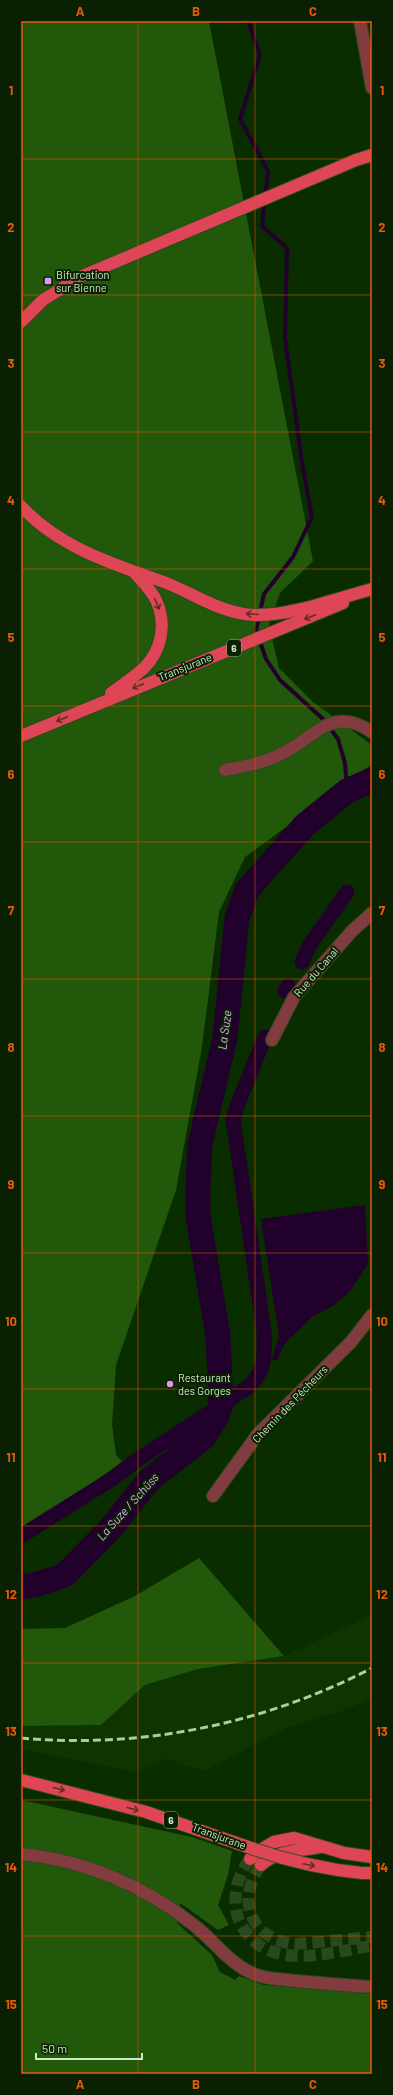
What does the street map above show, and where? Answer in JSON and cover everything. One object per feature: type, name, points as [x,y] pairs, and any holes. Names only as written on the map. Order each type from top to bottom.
[{"type":"main road","points":[[21,322],[43,300],[68,283],[330,170],[372,155]]},
{"type":"main road","points":[[24,510],[56,537],[135,573],[164,582],[223,608],[252,615],[286,612],[372,590]]},
{"type":"main road","points":[[96,704],[144,668],[152,658],[160,642],[162,625],[158,606],[153,595],[135,573]]},
{"type":"main road","name":"Transjurane","points":[[25,734],[372,590]]},
{"type":"main road","name":"Transjurane","points":[[21,1780],[146,1812],[303,1864],[333,1870],[372,1873]]},
{"type":"main road","points":[[250,1860],[265,1847],[283,1840],[294,1838],[305,1840],[320,1848]]},
{"type":"main road","points":[[261,1865],[268,1858],[290,1850],[320,1848],[372,1857]]},
{"type":"street","points":[[360,21],[372,88]]},
{"type":"street","points":[[224,770],[270,759],[333,722],[349,720],[372,732]]},
{"type":"street","name":"Rue du Canal","points":[[272,1040],[294,997],[352,931],[372,913]]},
{"type":"street","name":"Chemin des Pêcheurs","points":[[213,1496],[258,1434],[351,1342],[372,1315]]},
{"type":"street","points":[[21,1854],[66,1861],[89,1868],[141,1889],[185,1918],[231,1959],[254,1974],[296,1981],[372,1987]]},
{"type":"shaded area","points":[[21,21],[209,21],[313,561],[280,593],[269,625],[279,668],[313,702],[372,745],[372,764],[245,857],[219,912],[202,1047],[176,1190],[116,1365],[112,1425],[116,1455],[122,1462],[21,1533]]},
{"type":"shaded area","points":[[365,1205],[368,1264],[350,1291],[333,1306],[312,1317],[285,1343],[277,1361],[272,1359],[279,1336],[261,1219]]},
{"type":"shaded area","points":[[199,1558],[284,1656],[198,1669],[145,1685],[101,1725],[21,1726],[21,1629],[65,1628],[135,1596]]},
{"type":"shaded area","points":[[372,1615],[372,1698],[348,1709],[289,1727],[204,1771],[167,1759],[135,1772],[21,1749],[21,1726],[101,1725],[145,1685],[198,1669],[284,1656]]},
{"type":"shaded area","points":[[21,1800],[192,1837],[232,1851],[228,1875],[218,1905],[229,1925],[218,1930],[180,1903],[177,1923],[212,1955],[220,1972],[235,1980],[239,1976],[264,1985],[372,1994],[372,2074],[21,2074]]},
{"type":"waterway","points":[[248,21],[260,55],[240,119],[268,171],[262,226],[287,248],[285,338],[302,463],[312,517],[293,557],[264,594],[256,630],[266,659],[280,680],[324,720],[338,739],[345,763],[347,791]]},
{"type":"waterway","name":"La Suze","points":[[21,1587],[38,1584],[65,1575],[110,1529],[149,1480],[203,1438],[216,1418],[221,1404],[218,1336],[198,1216],[198,1184],[200,1144],[225,1038],[237,918],[247,890],[305,825],[347,791],[372,780]]},
{"type":"waterway","points":[[302,962],[309,946],[347,892]]},
{"type":"waterway","points":[[285,991],[288,986]]},
{"type":"waterway","points":[[21,1536],[112,1479],[137,1460],[244,1390],[257,1377],[260,1371],[264,1357],[264,1331],[233,1120],[237,1106],[265,1037]]},
{"type":"tunnel","points":[[250,1859],[242,1872],[237,1885],[236,1907],[240,1923],[250,1937],[262,1947],[276,1953],[292,1956],[308,1956],[372,1946]]},
{"type":"tunnel","points":[[261,1865],[253,1878],[249,1892],[249,1905],[252,1916],[258,1927],[268,1935],[281,1941],[296,1944],[372,1937]]},
{"type":"railway","points":[[21,1738],[112,1740],[201,1728],[245,1718],[289,1704],[331,1688],[372,1668]]},
{"type":"place","name":"Bifurcation sur Bienne","points":[[48,281]]},
{"type":"place","name":"Restaurant des Gorges","points":[[170,1384]]},
{"type":"water label","name":"La Suze / Schüss","points":[[128,1507]]}]
